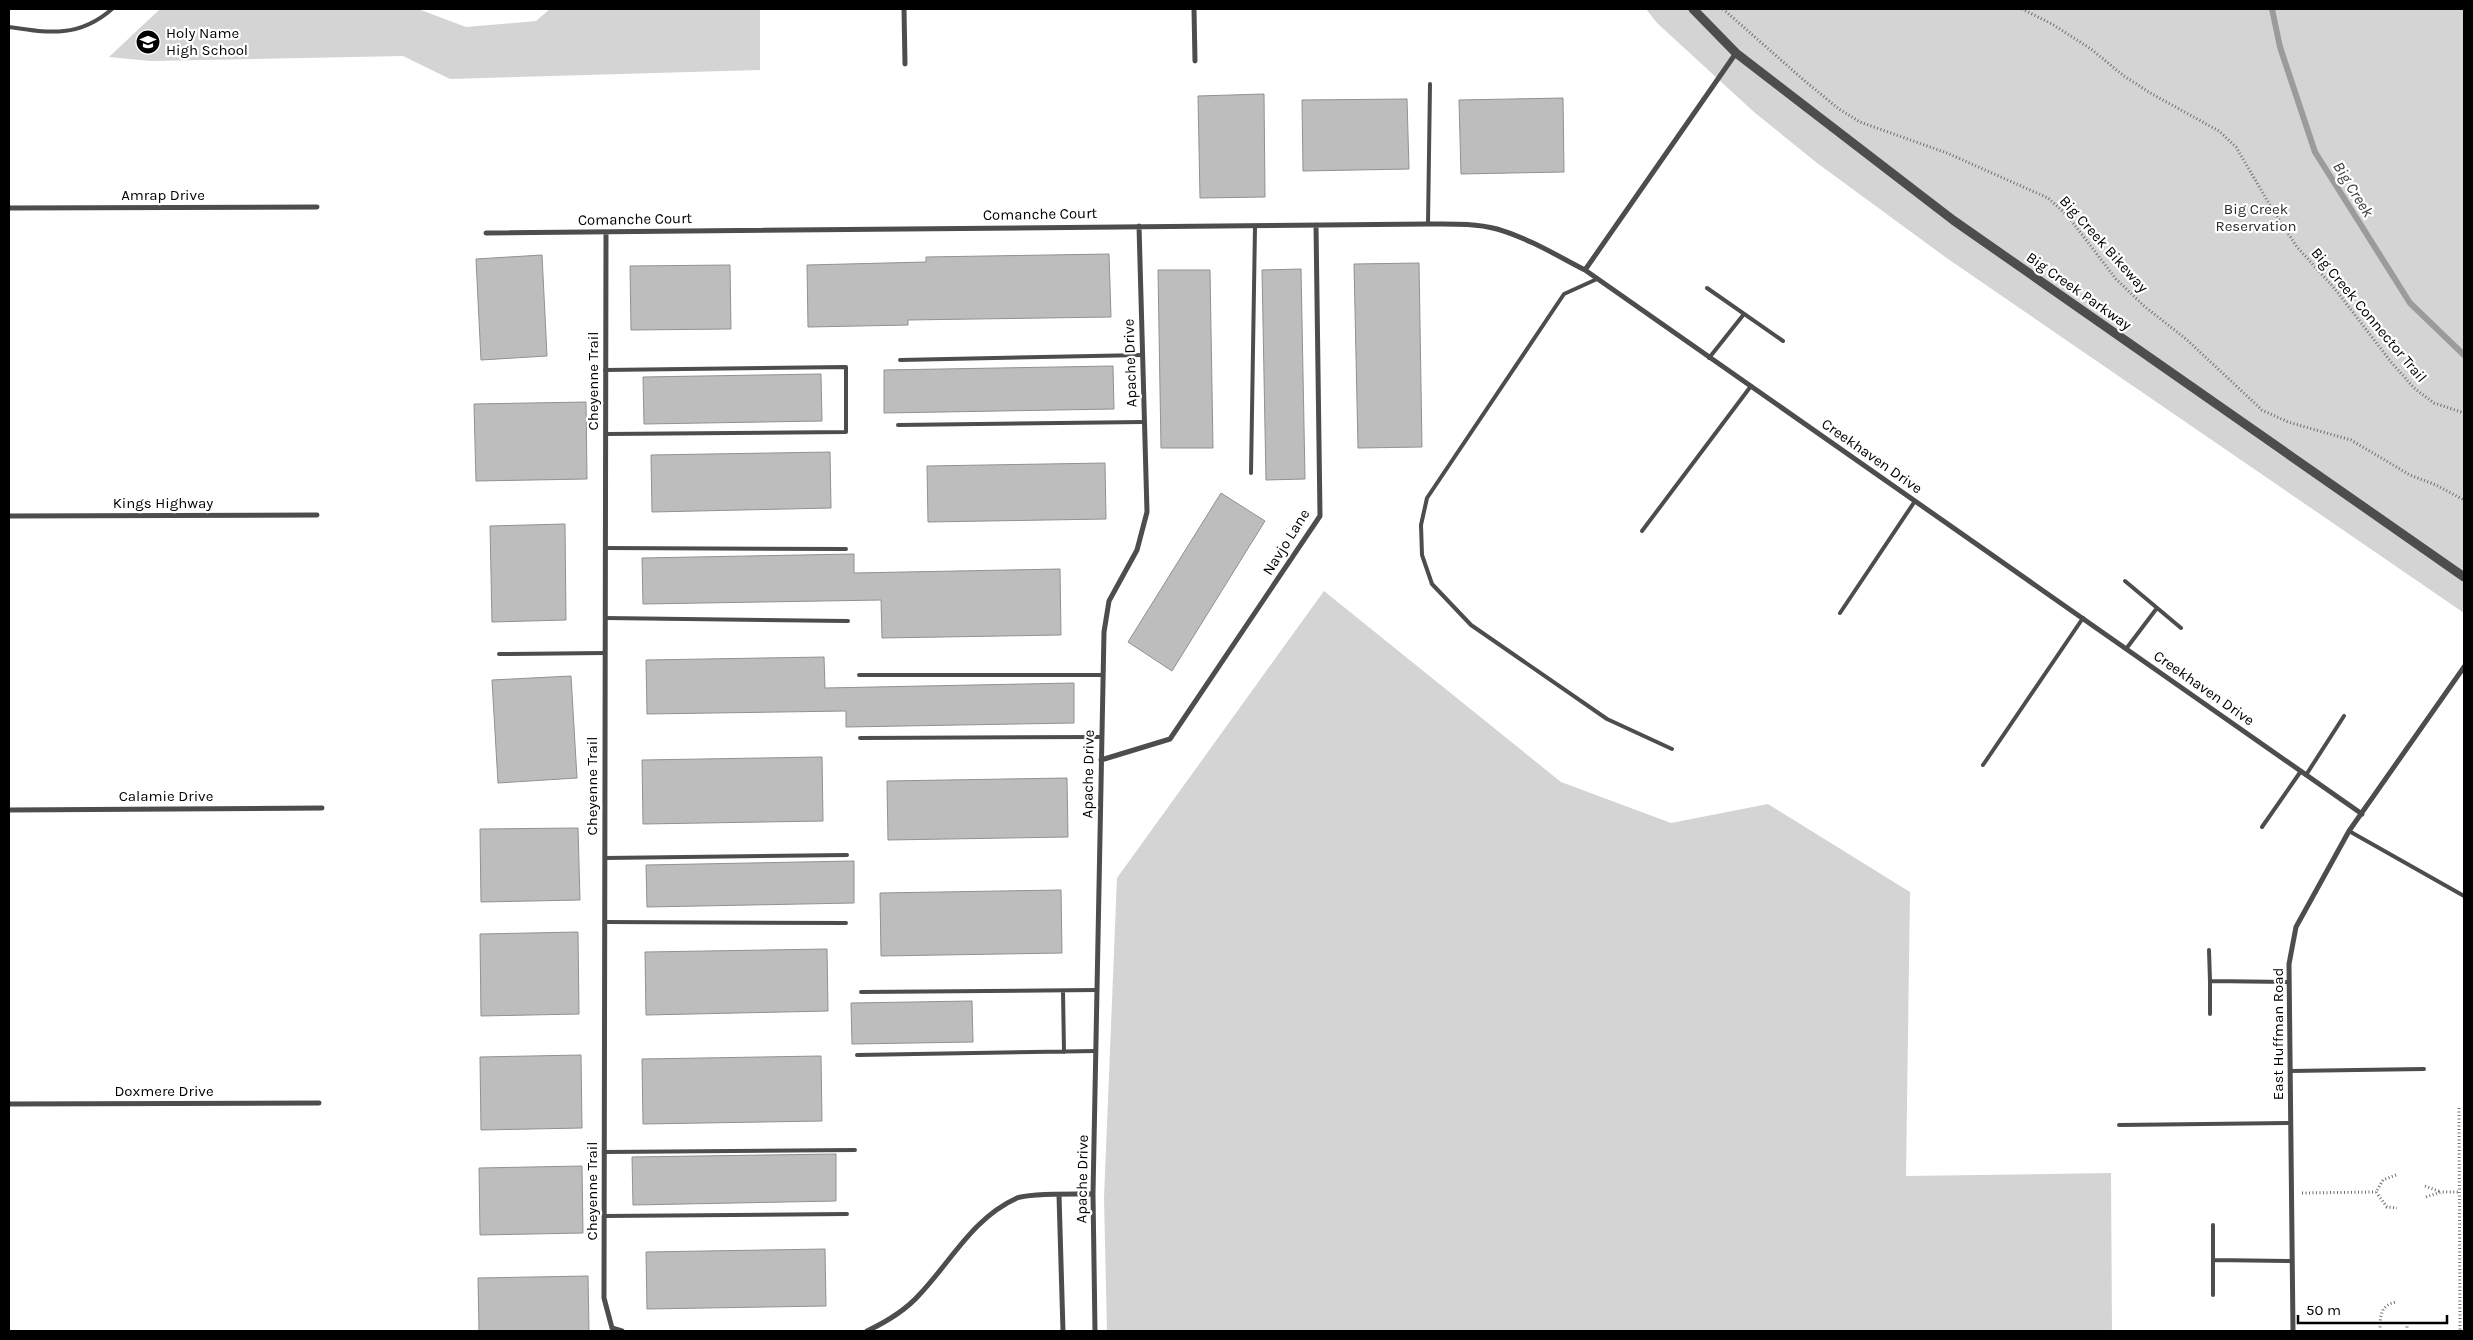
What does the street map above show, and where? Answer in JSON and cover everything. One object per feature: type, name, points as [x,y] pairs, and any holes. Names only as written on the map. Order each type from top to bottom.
[{"type":"street","points":[[904,9],[905,64]]},
{"type":"street","points":[[1194,9],[1195,61]]},
{"type":"street","name":"Big Creek Parkway","points":[[1693,9],[1736,53],[1953,220],[2464,577]]},
{"type":"street","points":[[1585,270],[1736,53]]},
{"type":"street","name":"Amrap Drive","points":[[9,208],[317,207]]},
{"type":"street","name":"Comanche Court","points":[[486,233],[1464,224],[1496,229],[1534,243],[1585,270]]},
{"type":"street","name":"Navjo Lane","points":[[1101,760],[1170,739],[1320,516],[1316,225]]},
{"type":"street","name":"Apache Drive","points":[[1095,1331],[1093,1194],[1104,632],[1109,601],[1137,550],[1147,512],[1139,226]]},
{"type":"street","name":"Cheyenne Trail","points":[[606,232],[604,1298],[612,1328],[622,1331]]},
{"type":"street","name":"Creekhaven Drive","points":[[1585,270],[2362,814]]},
{"type":"street","name":"Kings Highway","points":[[9,516],[317,515]]},
{"type":"street","name":"East Huffman Road","points":[[2293,1331],[2289,964],[2296,927],[2349,831],[2464,667]]},
{"type":"street","name":"Calamie Drive","points":[[9,810],[322,808]]},
{"type":"street","name":"Doxmere Drive","points":[[9,1104],[319,1103]]},
{"type":"street","points":[[868,1331],[887,1321],[919,1296],[967,1235],[990,1214],[1019,1197],[1093,1194]]},
{"type":"street","name":"Apache Drive","points":[[1059,1195],[1063,1331]]},
{"type":"lane","points":[[9,27],[65,32],[91,24],[112,9]]},
{"type":"lane","points":[[1428,224],[1430,84]]},
{"type":"lane","points":[[1251,473],[1255,227]]},
{"type":"lane","points":[[1597,279],[1564,294],[1427,498],[1421,525],[1422,554],[1432,584],[1471,625],[1607,720],[1672,749]]},
{"type":"lane","points":[[1707,288],[1782,341]]},
{"type":"lane","points":[[1710,358],[1744,314]]},
{"type":"lane","points":[[900,360],[1143,356]]},
{"type":"lane","points":[[606,370],[846,367],[846,432],[606,434]]},
{"type":"lane","points":[[1642,531],[1751,386]]},
{"type":"lane","points":[[898,425],[1144,422]]},
{"type":"lane","points":[[1840,613],[1915,501]]},
{"type":"lane","points":[[605,548],[846,549]]},
{"type":"lane","points":[[2125,581],[2181,628]]},
{"type":"lane","points":[[2126,649],[2157,608]]},
{"type":"lane","points":[[605,618],[848,621]]},
{"type":"lane","points":[[1983,765],[2083,618]]},
{"type":"lane","points":[[500,654],[605,653]]},
{"type":"lane","points":[[859,674],[1103,675]]},
{"type":"lane","points":[[2306,775],[2344,716]]},
{"type":"lane","points":[[860,738],[1102,737]]},
{"type":"lane","points":[[2262,827],[2301,771]]},
{"type":"lane","points":[[2349,831],[2464,896]]},
{"type":"lane","points":[[605,858],[848,855]]},
{"type":"lane","points":[[605,922],[846,923]]},
{"type":"lane","points":[[2209,950],[2210,1014]]},
{"type":"lane","points":[[2210,981],[2290,982]]},
{"type":"lane","points":[[861,992],[1097,990]]},
{"type":"lane","points":[[1063,991],[1064,1052]]},
{"type":"lane","points":[[857,1055],[1096,1051]]},
{"type":"lane","points":[[2290,1071],[2424,1068]]},
{"type":"lane","points":[[2119,1125],[2291,1123]]},
{"type":"lane","points":[[604,1152],[855,1150]]},
{"type":"lane","points":[[604,1216],[847,1214]]},
{"type":"lane","points":[[2213,1225],[2213,1295]]},
{"type":"lane","points":[[2213,1260],[2292,1261]]},
{"type":"path","name":"Big Creek Bikeway","points":[[1723,9],[1806,82],[1839,109],[1860,122],[1947,153],[2048,198],[2067,215],[2116,279],[2262,410],[2288,422],[2351,440],[2410,475],[2436,485],[2464,500]]},
{"type":"path","name":"Big Creek Connector Trail","points":[[2022,9],[2052,24],[2091,49],[2124,76],[2152,94],[2219,131],[2236,147],[2274,212],[2297,246],[2334,289],[2391,362],[2414,388],[2434,403],[2464,413]]},
{"type":"path","points":[[2460,1108],[2460,1331]]},
{"type":"path","points":[[2376,1192],[2383,1180],[2396,1175]]},
{"type":"path","points":[[2424,1186],[2441,1192]]},
{"type":"path","points":[[2292,1193],[2376,1192]]},
{"type":"path","points":[[2376,1192],[2383,1204],[2396,1208]]},
{"type":"path","points":[[2426,1197],[2441,1192],[2460,1192]]},
{"type":"path","points":[[2380,1331],[2380,1318],[2383,1308],[2390,1303],[2396,1302]]},
{"type":"path","points":[[2407,1331],[2408,1325]]},
{"type":"green space","points":[[160,9],[418,9],[466,27],[536,21],[550,9],[760,9],[760,70],[450,79],[403,56],[151,61],[109,57]]},
{"type":"green space","name":"Big Creek Reservation","points":[[1646,9],[2464,9],[2464,613],[1948,259],[1817,163],[1754,112],[1657,23]]},
{"type":"green space","points":[[1324,591],[1561,782],[1671,823],[1768,804],[1910,892],[1906,1176],[2111,1173],[2112,1331],[1107,1331],[1104,1198],[1117,878]]},
{"type":"building","points":[[1264,94],[1265,197],[1200,198],[1198,96]]},
{"type":"building","points":[[1563,98],[1564,172],[1461,174],[1459,100]]},
{"type":"building","points":[[1407,99],[1409,169],[1303,171],[1302,100]]},
{"type":"building","points":[[1109,254],[1111,317],[908,320],[908,325],[808,327],[807,265],[926,262],[926,257]]},
{"type":"building","points":[[542,255],[547,356],[481,360],[476,259]]},
{"type":"building","points":[[1419,263],[1422,447],[1358,448],[1354,264]]},
{"type":"building","points":[[730,265],[731,329],[631,330],[630,266]]},
{"type":"building","points":[[1301,269],[1305,479],[1266,480],[1262,270]]},
{"type":"building","points":[[1158,270],[1210,270],[1213,448],[1161,448]]},
{"type":"building","points":[[1113,366],[1114,409],[884,413],[884,370]]},
{"type":"building","points":[[821,374],[822,421],[644,424],[643,377]]},
{"type":"building","points":[[586,402],[587,479],[476,481],[474,404]]},
{"type":"building","points":[[830,452],[831,508],[652,512],[651,455]]},
{"type":"building","points":[[1105,463],[1106,519],[928,522],[927,466]]},
{"type":"building","points":[[1221,493],[1265,521],[1172,671],[1128,642]]},
{"type":"building","points":[[565,524],[566,620],[492,622],[490,526]]},
{"type":"building","points":[[854,554],[854,573],[1060,569],[1061,635],[882,638],[881,600],[643,604],[642,558]]},
{"type":"building","points":[[824,657],[825,688],[1074,683],[1074,723],[846,727],[846,711],[647,714],[646,660]]},
{"type":"building","points":[[571,676],[577,778],[498,783],[492,680]]},
{"type":"building","points":[[822,757],[823,821],[643,824],[642,760]]},
{"type":"building","points":[[1067,778],[1068,837],[888,840],[887,781]]},
{"type":"building","points":[[578,828],[580,900],[481,902],[480,829]]},
{"type":"building","points":[[854,861],[854,903],[647,907],[646,865]]},
{"type":"building","points":[[1061,890],[1062,953],[881,956],[880,893]]},
{"type":"building","points":[[578,932],[579,1014],[481,1016],[480,934]]},
{"type":"building","points":[[827,949],[828,1011],[646,1015],[645,952]]},
{"type":"building","points":[[972,1001],[973,1042],[852,1044],[851,1003]]},
{"type":"building","points":[[581,1055],[582,1128],[481,1130],[480,1057]]},
{"type":"building","points":[[821,1056],[822,1121],[643,1124],[642,1059]]},
{"type":"building","points":[[836,1154],[836,1201],[633,1205],[632,1157]]},
{"type":"building","points":[[582,1166],[583,1233],[480,1235],[479,1168]]},
{"type":"building","points":[[825,1249],[826,1306],[647,1309],[646,1252]]},
{"type":"building","points":[[588,1276],[589,1331],[479,1331],[478,1278]]},
{"type":"waterway","name":"Big Creek","points":[[2272,9],[2280,47],[2315,152],[2410,303],[2464,355]]},
{"type":"place","name":"Holy Name High School","points":[[148,42]]}]
